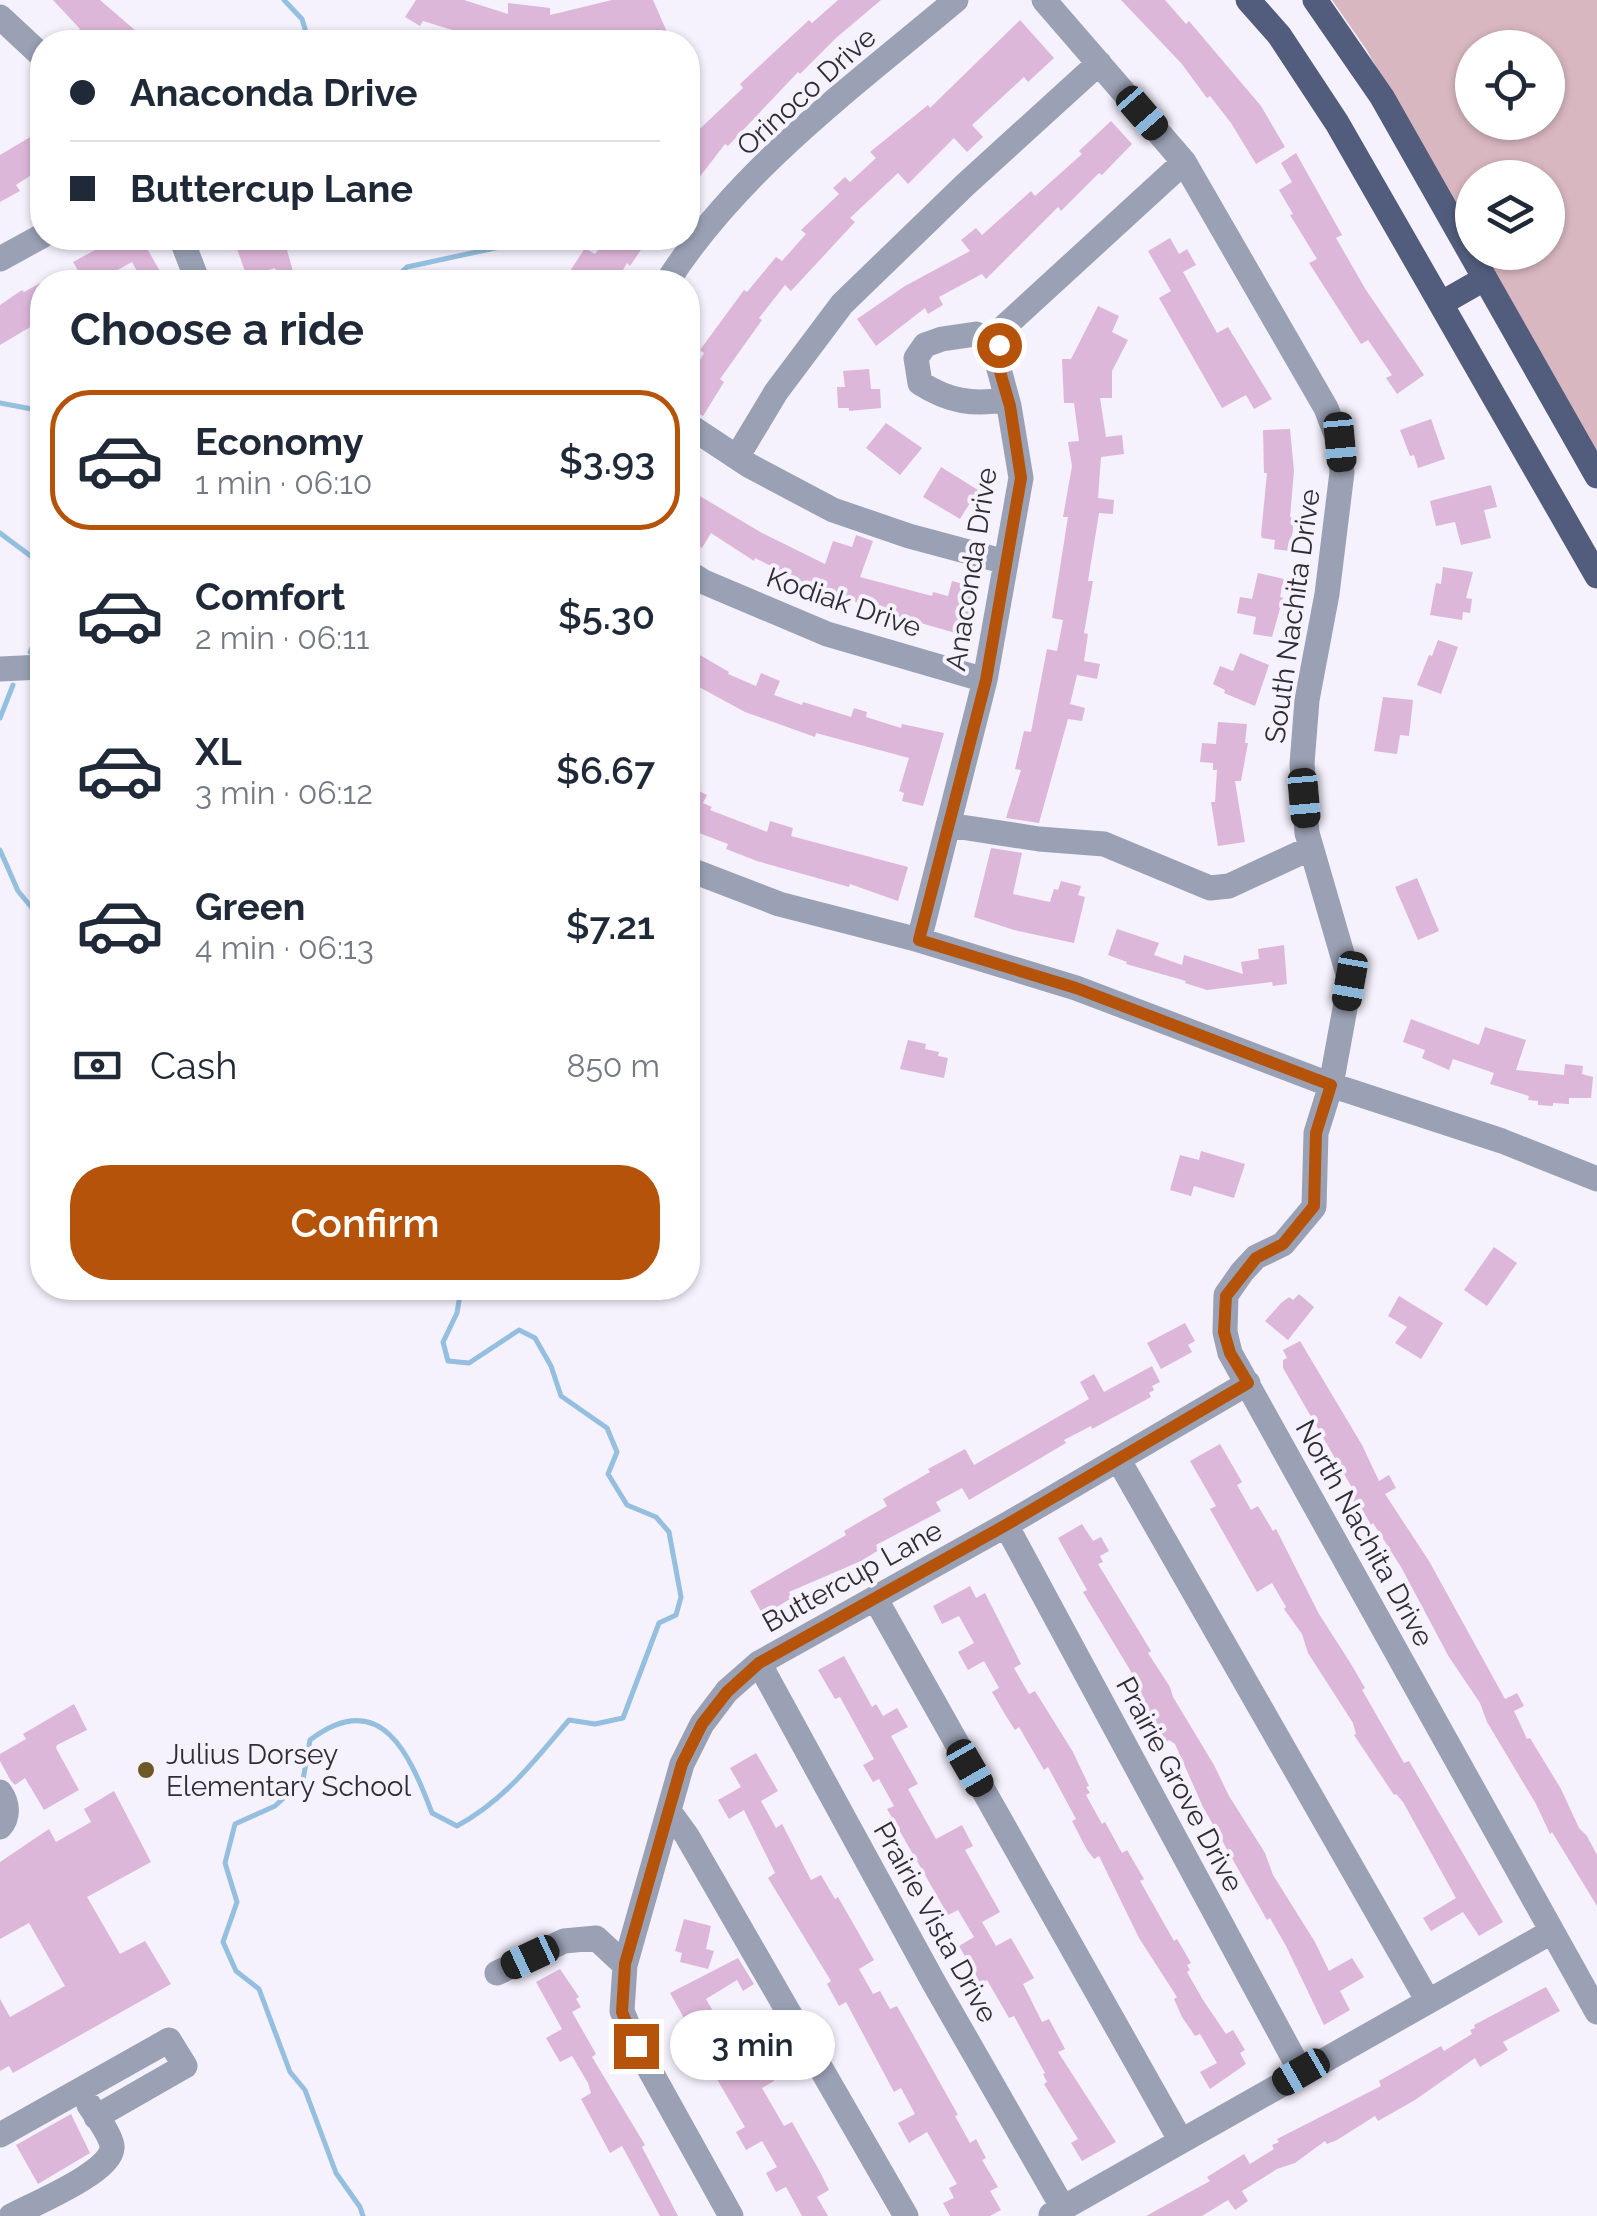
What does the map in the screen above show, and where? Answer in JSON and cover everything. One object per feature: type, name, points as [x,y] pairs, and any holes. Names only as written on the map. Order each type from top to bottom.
[{"type":"main road","points":[[1248,0],[1278,35],[1337,123],[1597,576]]},
{"type":"main road","points":[[1315,0],[1382,97],[1597,476]]},
{"type":"main road","points":[[1442,303],[1484,279]]},
{"type":"street","name":"Orinoco Drive","points":[[700,240],[791,140],[956,0]]},
{"type":"street","name":"South Nachita Drive","points":[[1044,0],[1184,162],[1326,408],[1340,442],[1342,472],[1327,594],[1307,700],[1302,764],[1307,833],[1350,981],[1331,1085]]},
{"type":"street","points":[[0,17],[30,45]]},
{"type":"street","points":[[737,457],[776,392],[842,304],[965,184],[1099,63]]},
{"type":"street","points":[[1007,399],[984,404],[943,398],[920,383],[916,358],[925,345],[942,339],[976,334],[999,345],[1004,327],[1184,162]]},
{"type":"street","points":[[0,259],[30,243]]},
{"type":"street","name":"Orinoco Drive","points":[[676,270],[692,250]]},
{"type":"street","name":"Anaconda Drive","points":[[919,940],[986,680],[1021,478],[996,358],[999,345]]},
{"type":"street","points":[[700,433],[780,484],[860,520],[1006,562]]},
{"type":"street","name":"Kodiak Drive","points":[[700,580],[827,634],[986,680]]},
{"type":"street","points":[[0,669],[30,668]]},
{"type":"street","points":[[948,825],[1104,844],[1210,888],[1228,886],[1312,848]]},
{"type":"street","points":[[700,874],[779,904],[919,940],[1076,988],[1331,1085],[1502,1141],[1597,1179]]},
{"type":"street","name":"North Nachita Drive","points":[[1331,1085],[1316,1133],[1314,1206],[1283,1244],[1249,1264],[1226,1296],[1224,1332],[1230,1353],[1597,2012]]},
{"type":"street","name":"Buttercup Lane","points":[[731,2216],[636,2046],[622,2012],[625,1964],[682,1764],[702,1724],[727,1692],[759,1663],[1248,1383]]},
{"type":"street","points":[[1118,1459],[1428,2001]]},
{"type":"street","name":"Prairie Grove Drive","points":[[1006,1525],[1301,2072]]},
{"type":"street","points":[[875,1598],[1181,2140]]},
{"type":"street","name":"Prairie Vista Drive","points":[[759,1663],[1056,2212]]},
{"type":"street","points":[[0,1792],[7,1808],[0,1827]]},
{"type":"street","points":[[668,1811],[687,1836],[906,2216]]},
{"type":"street","points":[[1056,2212],[1551,1932]]},
{"type":"street","points":[[497,1973],[564,1942],[596,1938],[625,1964]]},
{"type":"street","points":[[0,2135],[169,2040],[185,2066],[96,2118]]},
{"type":"street","points":[[11,2216],[102,2166],[113,2150],[79,2090]]},
{"type":"shaded area","points":[[1332,0],[1597,0],[1597,452],[1493,270],[1565,270],[1565,160],[1455,160],[1455,204],[1366,49]]},
{"type":"building","points":[[53,0],[100,0],[135,30],[79,30]]},
{"type":"building","points":[[416,0],[464,0],[508,14],[508,3],[550,8],[550,15],[612,0],[653,0],[666,30],[452,30],[423,21],[420,26],[405,17]]},
{"type":"building","points":[[838,0],[881,0],[798,72],[728,146],[725,144],[700,176],[700,129],[743,88],[740,84],[809,20],[812,23]]},
{"type":"building","points":[[1121,0],[1165,0],[1186,24],[1189,21],[1261,106],[1285,147],[1256,164],[1210,96],[1207,98],[1181,63]]},
{"type":"building","points":[[1020,20],[1054,58],[1028,82],[1024,77],[972,125],[983,137],[967,152],[954,138],[908,184],[898,173],[850,218],[855,222],[791,291],[785,285],[759,318],[762,320],[720,379],[724,382],[703,416],[700,415],[700,360],[704,353],[700,350],[744,290],[747,292],[776,257],[782,261],[806,234],[801,230],[839,194],[833,188],[845,177],[850,182],[876,158],[870,152],[928,105],[930,108]]},
{"type":"building","points":[[1111,121],[1132,144],[1102,175],[1099,173],[1061,211],[1058,207],[986,279],[982,274],[939,297],[943,305],[928,314],[925,308],[876,346],[857,319],[905,286],[970,251],[961,240],[976,228],[982,235],[1031,191],[1035,196],[1082,154],[1079,151]]},
{"type":"building","points":[[30,137],[30,176],[16,185],[20,191],[0,202],[0,155]]},
{"type":"building","points":[[1296,153],[1342,235],[1336,238],[1424,375],[1397,394],[1386,378],[1392,375],[1368,340],[1361,344],[1309,263],[1317,259],[1279,190],[1292,182],[1281,163]]},
{"type":"building","points":[[1170,238],[1179,254],[1187,249],[1196,265],[1183,272],[1217,333],[1228,327],[1272,399],[1254,409],[1246,395],[1222,408],[1159,298],[1171,291],[1148,251]]},
{"type":"building","points":[[95,250],[148,250],[159,270],[136,270],[132,262],[118,270],[78,270],[73,262]]},
{"type":"building","points":[[237,250],[287,250],[293,270],[275,268],[244,270]]},
{"type":"building","points":[[584,250],[595,254],[598,250],[641,250],[623,270],[571,270]]},
{"type":"building","points":[[30,289],[30,327],[0,345],[0,305]]},
{"type":"building","points":[[1098,306],[1119,316],[1112,332],[1128,340],[1112,371],[1112,398],[1100,398],[1106,437],[1122,435],[1124,454],[1101,457],[1098,498],[1114,500],[1113,514],[1099,513],[1084,633],[1088,634],[1084,661],[1100,664],[1097,679],[1077,675],[1070,704],[1085,708],[1082,721],[1068,719],[1039,823],[1006,818],[1021,770],[1015,769],[1024,731],[1031,732],[1047,649],[1057,651],[1063,620],[1052,618],[1068,517],[1063,517],[1072,466],[1068,442],[1079,441],[1074,403],[1064,403],[1062,359],[1071,359]]},
{"type":"building","points":[[869,369],[871,389],[880,389],[881,408],[838,408],[837,387],[845,387],[843,371]]},
{"type":"building","points":[[1431,419],[1445,459],[1418,468],[1400,430]]},
{"type":"building","points":[[886,423],[922,448],[900,475],[866,448]]},
{"type":"building","points":[[1290,429],[1294,471],[1289,551],[1274,549],[1275,540],[1261,535],[1267,473],[1263,430]]},
{"type":"building","points":[[941,467],[978,490],[960,519],[923,497]]},
{"type":"building","points":[[1491,485],[1497,507],[1484,510],[1491,538],[1461,545],[1455,522],[1436,526],[1430,501]]},
{"type":"building","points":[[700,496],[825,564],[833,541],[852,547],[856,535],[873,541],[860,577],[932,596],[933,592],[948,596],[952,581],[978,588],[966,636],[882,612],[883,609],[852,601],[850,606],[823,597],[824,593],[779,575],[781,571],[755,558],[754,561],[711,533],[702,548]]},
{"type":"building","points":[[1443,567],[1473,572],[1466,598],[1472,599],[1470,613],[1463,612],[1462,620],[1430,615]]},
{"type":"building","points":[[1258,573],[1284,579],[1272,637],[1253,634],[1256,617],[1237,613],[1240,597],[1252,599]]},
{"type":"building","points":[[1438,640],[1458,647],[1441,694],[1417,685]]},
{"type":"building","points":[[1240,653],[1269,665],[1255,706],[1213,684],[1220,666],[1233,671]]},
{"type":"building","points":[[700,655],[728,674],[756,686],[761,673],[780,681],[774,695],[802,705],[803,702],[851,717],[854,708],[867,712],[866,717],[901,728],[902,724],[944,733],[923,806],[902,801],[904,793],[899,791],[909,758],[816,733],[815,737],[745,712],[700,688]]},
{"type":"building","points":[[1383,697],[1413,700],[1409,736],[1400,735],[1397,754],[1374,751]]},
{"type":"building","points":[[1218,722],[1247,724],[1248,743],[1241,781],[1235,781],[1245,842],[1218,846],[1211,802],[1215,802],[1217,770],[1213,770],[1213,763],[1200,762],[1202,743],[1216,744]]},
{"type":"building","points":[[700,792],[707,795],[703,803],[712,807],[710,810],[767,832],[770,821],[793,828],[791,836],[908,867],[898,901],[850,884],[849,887],[757,861],[726,849],[728,844],[700,833]]},
{"type":"building","points":[[991,848],[1022,853],[1013,894],[1050,902],[1061,881],[1081,886],[1078,895],[1085,897],[1074,943],[974,917]]},
{"type":"building","points":[[1417,878],[1439,931],[1418,940],[1395,887]]},
{"type":"building","points":[[1117,929],[1159,943],[1154,955],[1182,965],[1184,955],[1243,974],[1241,962],[1259,959],[1258,949],[1284,945],[1287,984],[1273,986],[1272,982],[1207,990],[1126,964],[1108,955]]},
{"type":"building","points":[[1411,1019],[1479,1045],[1485,1027],[1526,1040],[1516,1070],[1564,1075],[1565,1064],[1583,1066],[1582,1074],[1593,1077],[1591,1098],[1569,1098],[1569,1104],[1538,1105],[1538,1101],[1528,1100],[1529,1096],[1490,1084],[1494,1073],[1453,1059],[1449,1070],[1422,1058],[1425,1050],[1403,1042]]},
{"type":"building","points":[[908,1040],[926,1044],[925,1049],[948,1058],[944,1078],[900,1069]]},
{"type":"building","points":[[1201,1151],[1245,1164],[1234,1198],[1194,1186],[1191,1196],[1170,1190],[1180,1155],[1199,1160]]},
{"type":"building","points":[[1494,1247],[1517,1263],[1487,1306],[1464,1290]]},
{"type":"building","points":[[1299,1294],[1314,1307],[1288,1340],[1265,1321],[1281,1303]]},
{"type":"building","points":[[1399,1296],[1443,1323],[1421,1359],[1395,1343],[1407,1327],[1388,1316]]},
{"type":"building","points":[[1185,1323],[1195,1341],[1188,1345],[1192,1352],[1161,1369],[1147,1343]]},
{"type":"building","points":[[1300,1341],[1379,1481],[1389,1475],[1396,1488],[1385,1494],[1429,1561],[1505,1699],[1517,1693],[1524,1706],[1514,1711],[1527,1739],[1530,1738],[1561,1789],[1597,1855],[1597,1906],[1550,1834],[1401,1567],[1361,1507],[1355,1510],[1349,1498],[1354,1495],[1351,1486],[1283,1368],[1287,1358],[1283,1350]]},
{"type":"building","points":[[1152,1366],[1160,1382],[1152,1386],[1151,1397],[1064,1440],[1066,1443],[969,1500],[962,1488],[936,1502],[941,1511],[876,1545],[879,1550],[861,1561],[789,1592],[792,1598],[763,1615],[750,1591],[846,1535],[844,1531],[887,1506],[883,1499],[930,1472],[928,1469],[965,1449],[974,1465],[1023,1437],[1089,1399],[1080,1382],[1094,1374],[1104,1392]]},
{"type":"building","points":[[1220,1444],[1242,1482],[1237,1485],[1251,1510],[1258,1506],[1273,1531],[1276,1529],[1319,1614],[1365,1688],[1362,1690],[1404,1763],[1409,1761],[1503,1922],[1479,1936],[1463,1912],[1431,1931],[1423,1918],[1456,1898],[1403,1802],[1394,1795],[1354,1735],[1353,1723],[1308,1653],[1302,1634],[1272,1583],[1257,1592],[1210,1509],[1216,1506],[1190,1461]]},
{"type":"building","points":[[1082,1524],[1093,1541],[1101,1537],[1109,1551],[1100,1556],[1103,1562],[1098,1564],[1151,1651],[1148,1653],[1329,1971],[1352,1958],[1364,1977],[1340,1991],[1350,2010],[1324,2025],[1286,1946],[1203,1807],[1175,1744],[1166,1742],[1133,1681],[1136,1680],[1083,1592],[1087,1590],[1058,1538]]},
{"type":"building","points":[[970,1586],[976,1598],[985,1593],[1021,1664],[1014,1668],[1029,1694],[1035,1691],[1073,1752],[1089,1786],[1086,1787],[1090,1793],[1086,1795],[1122,1853],[1127,1850],[1144,1879],[1140,1881],[1191,1963],[1187,1972],[1203,2000],[1226,2034],[1233,2030],[1245,2050],[1240,2053],[1246,2064],[1210,2089],[1200,2072],[1217,2063],[1200,2034],[1195,2036],[1182,2017],[1174,1999],[1177,1997],[1139,1938],[1099,1856],[1094,1859],[1087,1850],[1072,1821],[1076,1819],[1048,1767],[1044,1770],[1019,1727],[1015,1730],[1006,1716],[992,1692],[999,1688],[984,1661],[968,1670],[958,1652],[974,1643],[959,1616],[942,1624],[933,1606]]},
{"type":"building","points":[[844,1656],[872,1707],[876,1704],[883,1716],[897,1708],[908,1727],[891,1736],[918,1784],[908,1789],[936,1839],[962,1825],[973,1846],[965,1850],[1000,1912],[982,1922],[996,1946],[1011,1938],[1034,1978],[1023,1984],[1042,2022],[1049,2019],[1065,2049],[1058,2052],[1116,2142],[1082,2161],[1071,2143],[1078,2139],[1044,2084],[1045,2073],[1014,2016],[1009,2018],[987,1980],[981,1984],[959,1946],[974,1937],[958,1910],[948,1915],[887,1809],[894,1806],[879,1779],[873,1782],[863,1765],[874,1759],[840,1697],[835,1699],[818,1670]]},
{"type":"building","points":[[74,1704],[87,1730],[56,1748],[79,1790],[44,1810],[25,1778],[15,1785],[11,1781],[0,1754],[26,1739],[23,1734]]},
{"type":"building","points":[[756,1753],[778,1791],[761,1801],[776,1828],[782,1824],[811,1880],[821,1875],[835,1899],[838,1897],[874,1960],[859,1969],[873,1994],[880,1991],[890,2009],[897,2006],[970,2143],[976,2139],[986,2158],[982,2160],[998,2187],[990,2191],[1001,2210],[990,2216],[950,2216],[943,2203],[954,2198],[949,2188],[957,2184],[927,2132],[909,2143],[898,2123],[915,2114],[901,2088],[894,2092],[846,2002],[839,2006],[827,1984],[831,1981],[768,1878],[775,1873],[744,1810],[729,1819],[718,1800],[741,1787],[730,1768]]},
{"type":"building","points":[[114,1791],[151,1862],[87,1897],[120,1954],[145,1941],[171,1984],[13,2073],[9,2066],[0,2071],[0,1999],[10,2017],[65,1986],[29,1923],[0,1939],[0,1862],[49,1829],[56,1842],[91,1822],[84,1809]]},
{"type":"building","points":[[684,1919],[711,1926],[706,1949],[714,1951],[708,1969],[680,1962],[682,1953],[675,1951]]},
{"type":"building","points":[[738,1958],[754,1984],[743,1991],[737,1980],[706,1999],[721,2025],[733,2019],[757,2061],[762,2058],[774,2081],[762,2088],[784,2126],[792,2122],[819,2170],[829,2190],[817,2197],[828,2216],[802,2216],[786,2187],[776,2192],[766,2173],[777,2167],[762,2141],[746,2150],[736,2132],[745,2127],[704,2057],[697,2060],[687,2042],[695,2038],[670,1993]]},
{"type":"building","points":[[560,1969],[579,1997],[576,1999],[581,2007],[572,2012],[596,2054],[592,2057],[645,2145],[642,2147],[678,2216],[660,2216],[622,2146],[610,2153],[581,2099],[591,2093],[588,2083],[572,2056],[560,2062],[546,2038],[562,2029],[536,1982]]},
{"type":"building","points":[[1546,1987],[1560,2011],[1503,2042],[1508,2050],[1480,2067],[1475,2058],[1378,2121],[1375,2116],[1337,2140],[1327,2144],[1325,2141],[1295,2163],[1277,2169],[1242,2191],[1248,2201],[1235,2210],[1228,2200],[1202,2216],[1146,2216],[1210,2181],[1207,2177],[1244,2154],[1250,2164],[1274,2149],[1272,2145],[1279,2142],[1277,2139],[1381,2086],[1379,2081],[1441,2046],[1444,2051],[1472,2034],[1474,2025]]},
{"type":"building","points":[[71,2114],[90,2153],[38,2184],[16,2145]]},
{"type":"waterway","points":[[284,0],[302,19],[305,30]]},
{"type":"waterway","points":[[404,270],[486,250]]},
{"type":"waterway","points":[[0,403],[30,409]]},
{"type":"waterway","points":[[0,533],[30,556]]},
{"type":"waterway","points":[[0,718],[13,685]]},
{"type":"waterway","points":[[0,850],[18,891],[30,906]]},
{"type":"waterway","points":[[363,2216],[336,2173],[305,2090],[290,2072],[259,1989],[236,1971],[223,1942],[237,1902],[225,1863],[235,1824],[275,1806],[303,1780],[310,1740],[335,1725],[356,1720],[374,1724],[389,1734],[414,1770],[432,1813],[457,1826],[504,1792],[569,1720],[595,1724],[623,1718],[659,1623],[676,1615],[681,1597],[669,1532],[656,1517],[627,1505],[608,1474],[617,1452],[607,1428],[561,1396],[551,1366],[535,1338],[519,1330],[469,1363],[448,1361],[443,1342],[459,1300]]},
{"type":"place","name":"Julius Dorsey Elementary School","points":[[146,1770]]},
{"type":"route","points":[[636,2046],[622,2012],[625,1964],[682,1764],[702,1724],[727,1692],[759,1663],[1248,1383],[1230,1353],[1224,1332],[1226,1296],[1242,1272],[1256,1258],[1283,1244],[1314,1206],[1316,1133],[1331,1085],[1076,988],[919,940],[986,680],[1021,478],[1010,406],[996,358],[999,345]]}]
